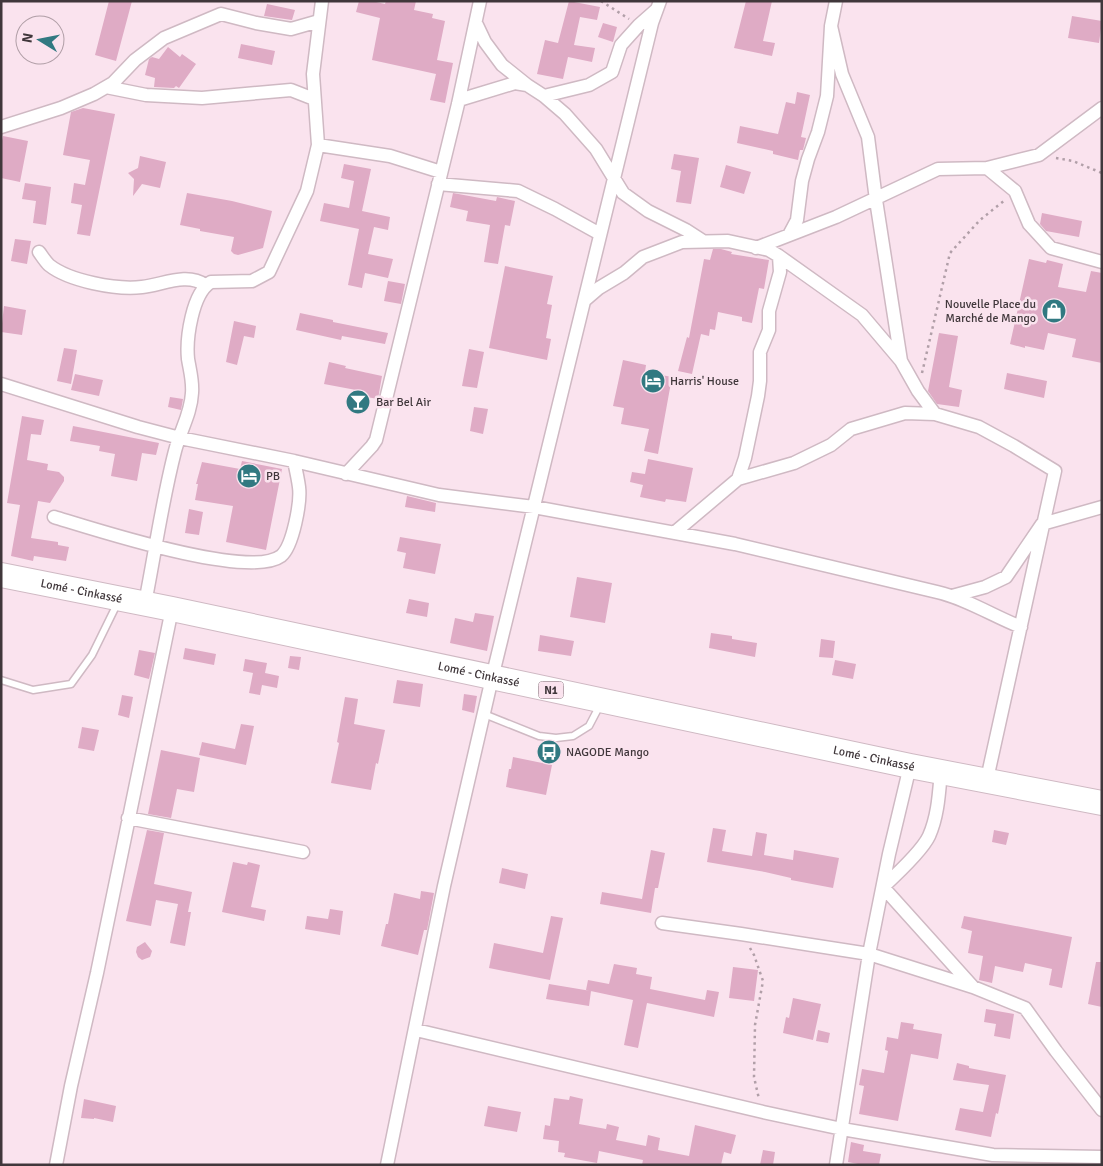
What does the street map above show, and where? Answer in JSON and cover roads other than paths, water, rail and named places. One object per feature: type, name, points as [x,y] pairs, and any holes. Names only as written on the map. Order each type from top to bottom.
[{"type":"highway","name":"Lomé - Cinkassé","points":[[1,575],[172,608],[910,766],[1102,803]]},
{"type":"street","points":[[144,603],[175,449],[188,415],[192,397],[193,385],[188,357],[194,308],[205,285],[211,282],[252,281],[269,272],[306,191],[318,145],[312,74],[322,1]]},
{"type":"street","points":[[346,474],[376,440],[459,100],[480,1]]},
{"type":"street","points":[[788,235],[797,220],[802,181],[818,132],[827,96],[831,26],[836,1]]},
{"type":"street","points":[[544,96],[589,85],[612,72],[621,45],[659,5]]},
{"type":"street","points":[[387,1165],[444,886],[492,678],[614,176],[652,23],[659,5]]},
{"type":"street","points":[[1,128],[61,108],[94,94],[123,74],[135,60],[164,38],[221,14],[291,29],[319,21]]},
{"type":"street","points":[[476,23],[485,42],[502,65],[565,114],[596,150],[623,193],[634,202],[703,241]]},
{"type":"street","points":[[831,26],[842,74],[868,137],[901,362]]},
{"type":"street","points":[[459,100],[514,83],[527,85]]},
{"type":"street","points":[[106,87],[146,95],[202,98],[291,90],[314,99]]},
{"type":"street","points":[[755,248],[836,218],[938,169],[988,168],[1039,156],[1102,108]]},
{"type":"street","points":[[318,145],[390,156],[439,178],[518,191],[556,209],[600,234]]},
{"type":"street","points":[[988,168],[1015,191],[1030,224],[1051,248],[1102,262]]},
{"type":"street","points":[[585,300],[599,288],[624,273],[643,257],[682,242],[728,241],[769,250],[862,315],[901,362],[918,391],[935,414]]},
{"type":"street","points":[[40,252],[48,264],[62,273],[114,287],[125,289],[180,280],[192,280],[205,285]]},
{"type":"street","points":[[738,479],[745,458],[758,396],[760,352],[769,330],[769,311],[780,272],[779,256]]},
{"type":"street","points":[[1,384],[138,427],[180,438],[294,461],[439,495],[534,508],[735,544],[952,596],[1021,627]]},
{"type":"street","points":[[674,533],[738,479],[794,463],[831,445],[852,429],[905,413],[935,414],[978,427],[1014,446],[1055,472],[987,780]]},
{"type":"street","points":[[54,517],[156,547],[236,562],[258,563],[280,556],[290,543],[298,510],[300,489],[294,461]]},
{"type":"street","points":[[952,596],[985,587],[1006,578],[1042,524],[1102,507]]},
{"type":"street","points":[[56,1165],[172,608]]},
{"type":"street","points":[[836,1165],[870,954],[910,766]]},
{"type":"street","points":[[883,887],[909,862],[929,836],[939,802],[941,771]]},
{"type":"street","points":[[128,818],[303,852]]},
{"type":"street","points":[[883,887],[973,988]]},
{"type":"street","points":[[662,923],[870,954],[973,988],[1025,1008],[1102,1110]]},
{"type":"street","points":[[416,1030],[842,1129],[993,1155],[1102,1157]]},
{"type":"lane","points":[[1,680],[33,690],[71,684],[92,655],[120,599]]},
{"type":"lane","points":[[484,714],[539,736],[556,738],[573,736],[589,726],[602,700]]},
{"type":"place","name":"Nouvelle Place du Marché de Mango","points":[[1054,311]]},
{"type":"place","name":"Harris' House","points":[[653,381]]},
{"type":"place","name":"Bar Bel Air","points":[[358,402]]},
{"type":"place","name":"PB","points":[[249,476]]},
{"type":"place","name":"NAGODE Mango","points":[[549,752]]}]
